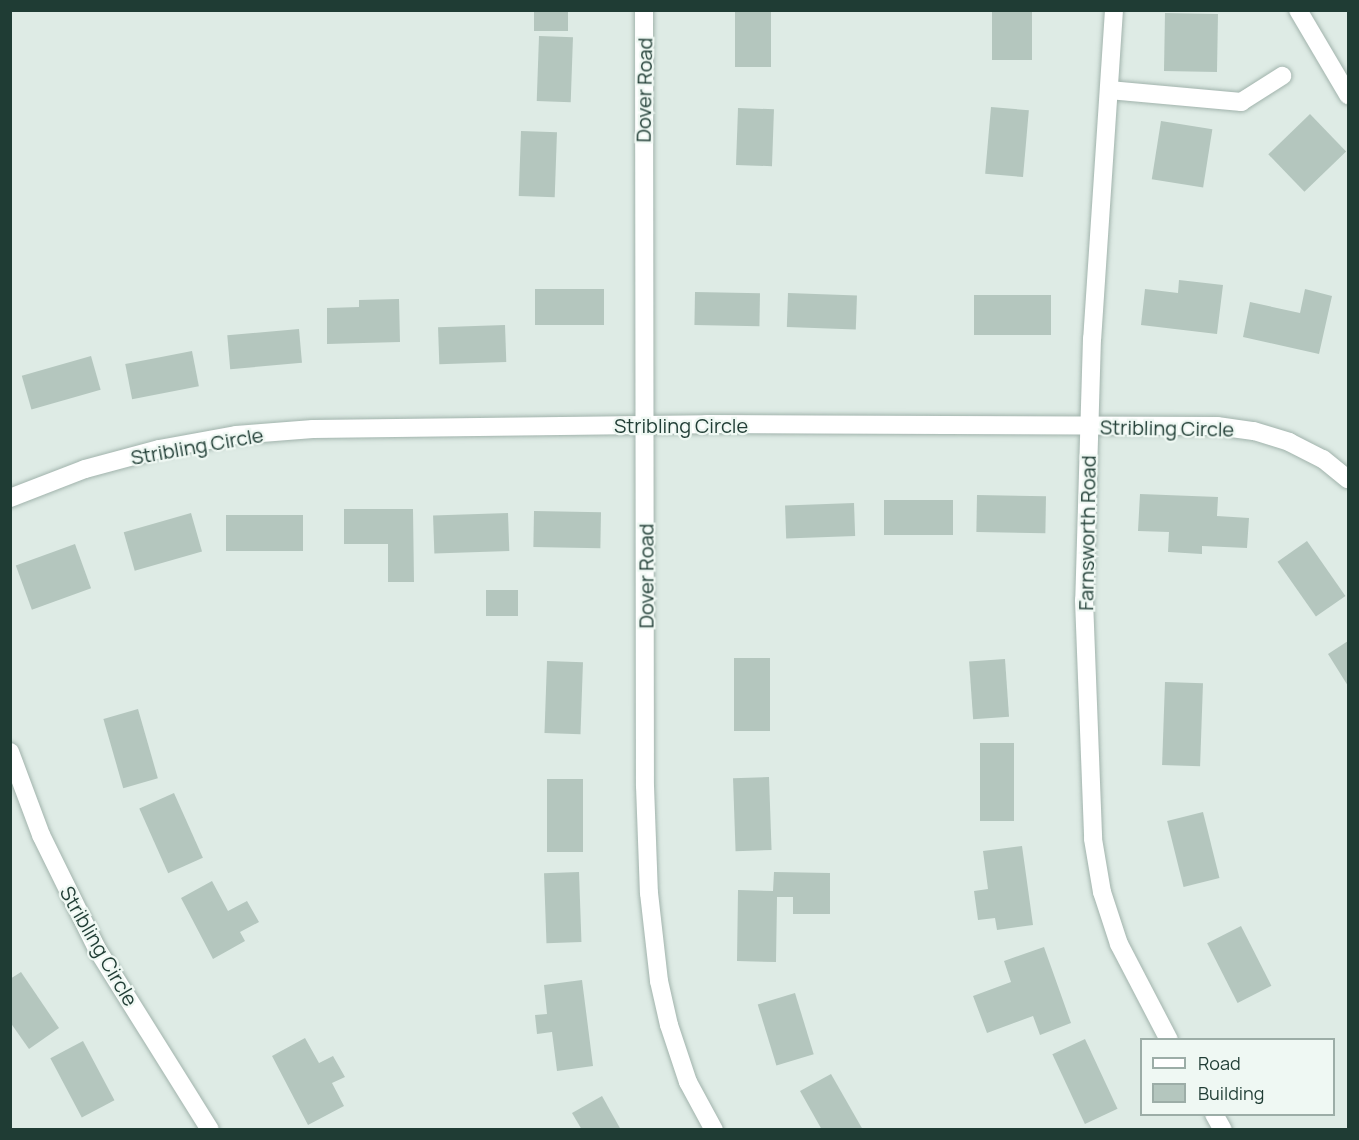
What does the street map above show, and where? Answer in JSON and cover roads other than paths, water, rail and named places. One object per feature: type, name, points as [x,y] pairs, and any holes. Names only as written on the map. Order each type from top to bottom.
[{"type":"street","name":"Dover Road","points":[[645,10],[645,786],[653,938],[669,1025],[688,1082],[714,1130]]},
{"type":"street","name":"Farnsworth Road","points":[[1114,10],[1090,426],[1084,600],[1093,839],[1102,892],[1119,944],[1168,1038]]},
{"type":"street","points":[[1298,10],[1313,41],[1348,95]]},
{"type":"street","points":[[1109,90],[1241,102],[1282,75]]},
{"type":"street","name":"Stribling Circle","points":[[10,498],[106,464],[236,435],[313,429],[645,425],[1217,426],[1254,431],[1314,455],[1348,479]]},
{"type":"street","name":"Stribling Circle","points":[[10,752],[41,835],[92,940],[210,1130]]},
{"type":"street","points":[[1215,1116],[1222,1130]]}]
